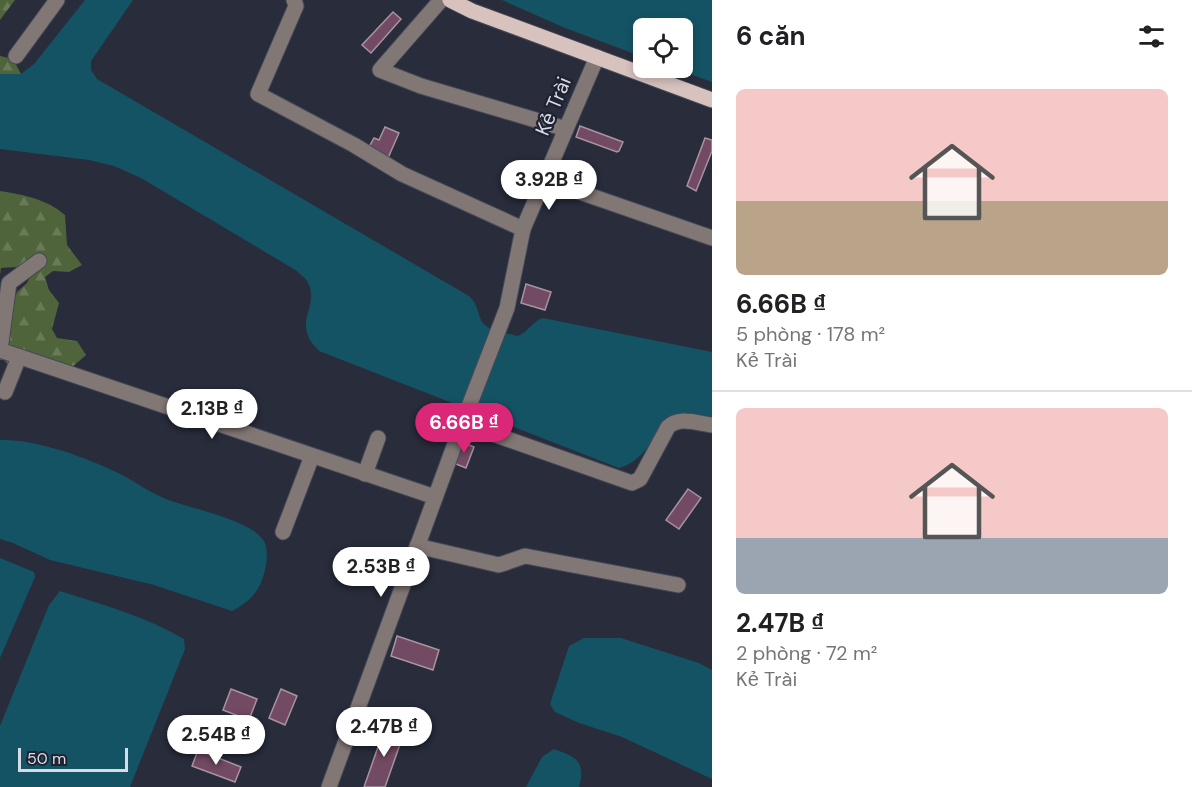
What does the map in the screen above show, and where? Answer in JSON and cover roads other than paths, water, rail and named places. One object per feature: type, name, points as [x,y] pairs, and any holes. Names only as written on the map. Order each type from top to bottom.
[{"type":"main road","points":[[450,0],[472,11],[712,100]]},
{"type":"street","points":[[16,56],[57,0]]},
{"type":"street","points":[[294,0],[296,6],[258,94],[402,174],[523,229]]},
{"type":"street","points":[[441,0],[380,70],[421,86],[566,129]]},
{"type":"street","name":"Kẻ Trài","points":[[463,421],[507,308],[523,229],[597,57]]},
{"type":"street","points":[[544,180],[712,238]]},
{"type":"street","points":[[39,261],[9,283],[0,350],[435,497]]},
{"type":"street","points":[[5,392],[19,357]]},
{"type":"street","points":[[329,787],[463,421],[632,483],[640,479],[672,424],[683,421],[712,425]]},
{"type":"street","points":[[365,474],[378,438]]},
{"type":"street","points":[[283,532],[312,456]]},
{"type":"street","points":[[417,546],[499,565],[525,556],[678,585]]},
{"type":"water","points":[[85,0],[133,0],[91,61],[91,70],[97,79],[469,296],[482,322],[492,329],[517,336],[543,318],[712,352],[712,420],[666,422],[640,456],[619,468],[319,351],[310,341],[307,331],[311,290],[304,277],[141,178],[114,166],[89,160],[0,149],[0,74],[21,74],[34,64]]},
{"type":"water","points":[[502,0],[712,0],[712,82],[693,75],[693,18],[633,18],[633,53],[565,28]]},
{"type":"water","points":[[0,440],[28,442],[73,454],[114,471],[166,499],[235,521],[248,528],[259,535],[267,550],[265,570],[257,590],[232,611],[154,585],[50,560],[0,539]]},
{"type":"water","points":[[0,558],[34,572],[35,577],[0,658]]},
{"type":"water","points":[[60,591],[139,618],[184,639],[185,649],[130,787],[0,787],[0,726],[49,605]]},
{"type":"water","points":[[584,638],[621,638],[699,663],[712,670],[712,779],[622,737],[579,723],[555,712],[550,704],[569,646]]},
{"type":"water","points":[[554,749],[577,761],[581,771],[579,787],[526,787],[542,757]]}]
